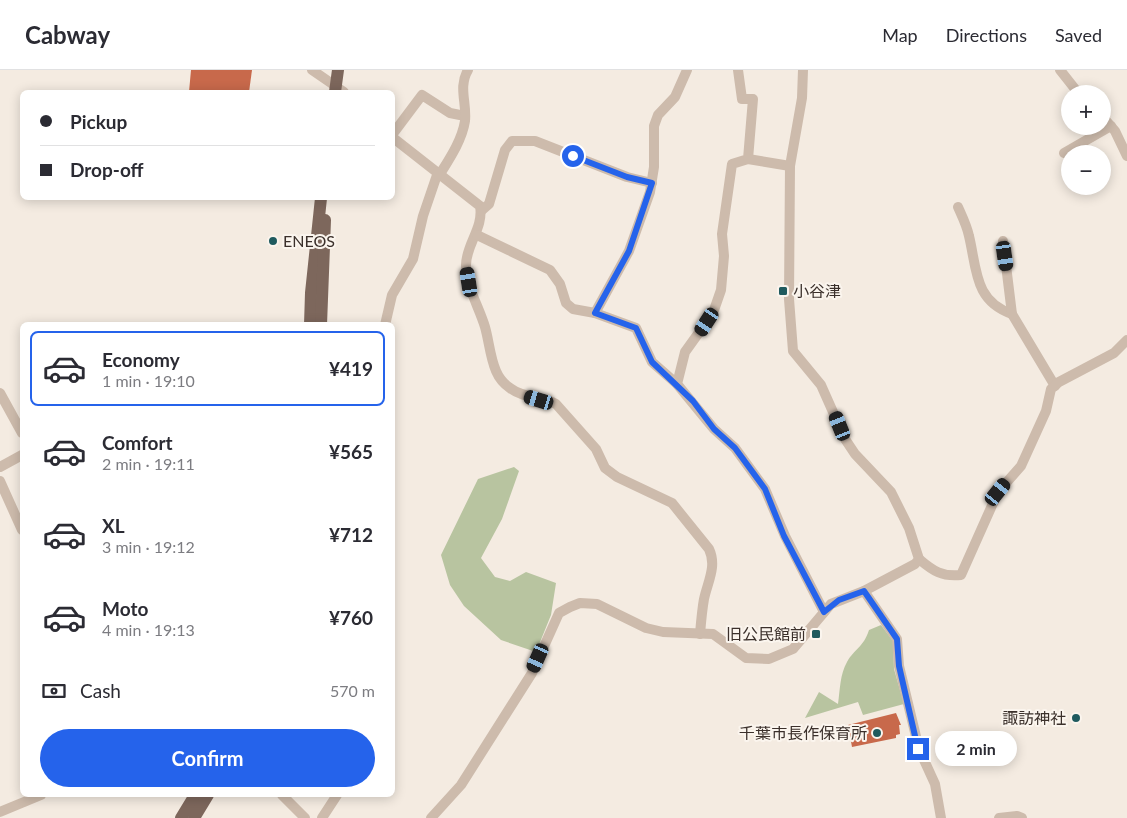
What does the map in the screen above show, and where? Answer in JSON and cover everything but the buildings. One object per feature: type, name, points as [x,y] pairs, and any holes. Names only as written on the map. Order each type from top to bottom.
[{"type":"main road","points":[[338,70],[338,90]]},
{"type":"main road","points":[[310,322],[311,293],[322,200]]},
{"type":"main road","points":[[321,322],[325,230],[322,200]]},
{"type":"main road","points":[[181,818],[194,797]]},
{"type":"main road","points":[[194,818],[207,797]]},
{"type":"street","points":[[312,70],[338,90]]},
{"type":"street","points":[[387,322],[392,295],[413,259],[423,216],[439,173],[457,144],[465,116],[463,81],[468,70]]},
{"type":"street","points":[[595,313],[629,251],[652,183],[658,115],[675,97],[687,70]]},
{"type":"street","points":[[738,70],[742,99],[753,99],[748,159]]},
{"type":"street","points":[[804,70],[802,98],[790,166],[789,299],[793,350],[821,385],[845,439],[855,454],[891,492],[912,536],[919,559],[933,571],[942,575],[961,575],[998,492],[1015,474],[1024,458],[1055,386],[1114,353],[1127,340]]},
{"type":"street","points":[[1060,70],[1072,85]]},
{"type":"street","points":[[395,132],[422,96],[450,113],[465,116]]},
{"type":"street","points":[[1111,126],[1127,156]]},
{"type":"street","points":[[1078,145],[1095,135]]},
{"type":"street","points":[[395,138],[476,201],[481,211],[477,235],[469,251],[466,264],[469,282],[485,327],[495,368],[500,380],[520,394],[551,401],[556,404],[596,449],[605,468],[617,477],[672,503],[704,542],[713,558],[704,599],[700,634]]},
{"type":"street","points":[[481,211],[489,204],[505,150],[509,144],[517,140],[544,143],[627,177],[652,183]]},
{"type":"street","points":[[677,384],[685,352],[713,313],[721,290],[724,256],[722,234],[732,164],[748,159],[790,166]]},
{"type":"street","points":[[958,207],[969,235],[973,261],[984,296],[1000,310],[1012,314]]},
{"type":"street","points":[[477,235],[550,270],[560,284],[566,303],[573,309],[595,313],[636,328],[652,362],[677,384],[714,429],[735,448],[765,489],[784,536],[824,612]]},
{"type":"street","points":[[1003,241],[1012,314],[1055,386]]},
{"type":"street","points":[[0,393],[20,429]]},
{"type":"street","points":[[0,467],[20,456]]},
{"type":"street","points":[[0,481],[20,526]]},
{"type":"street","points":[[431,818],[462,785],[532,673],[559,613],[580,603],[597,604],[646,628],[663,632],[713,634],[746,658],[769,659],[794,649],[824,612],[839,600],[864,591],[915,564],[919,559]]},
{"type":"street","points":[[864,591],[897,639],[899,666],[918,749],[935,784],[941,818]]},
{"type":"street","points":[[0,812],[36,797]]},
{"type":"street","points":[[284,797],[305,818]]},
{"type":"street","points":[[322,818],[336,797]]},
{"type":"street","points":[[999,818],[1017,816],[1022,818]]},
{"type":"green space","points":[[514,467],[519,471],[502,519],[481,558],[495,577],[510,581],[526,572],[556,583],[551,615],[536,652],[501,640],[464,606],[450,585],[441,555],[478,479]]},
{"type":"green space","points":[[881,625],[893,641],[894,669],[904,704],[863,715],[858,702],[805,718],[819,692],[838,704],[842,677],[847,662],[862,644],[869,630]]},
{"type":"place","name":"ENEOS","points":[[273,241]]},
{"type":"place","name":"小谷津","points":[[783,291]]},
{"type":"place","name":"旧公民館前","points":[[816,634]]},
{"type":"place","name":"諏訪神社","points":[[1076,718]]},
{"type":"place","name":"千葉市長作保育所","points":[[877,733]]},
{"type":"route","points":[[573,156],[627,177],[652,183],[629,251],[595,313],[636,328],[652,362],[677,384],[693,401],[714,429],[735,448],[765,489],[784,536],[824,612],[839,600],[864,591],[897,639],[899,666],[918,749]]}]
